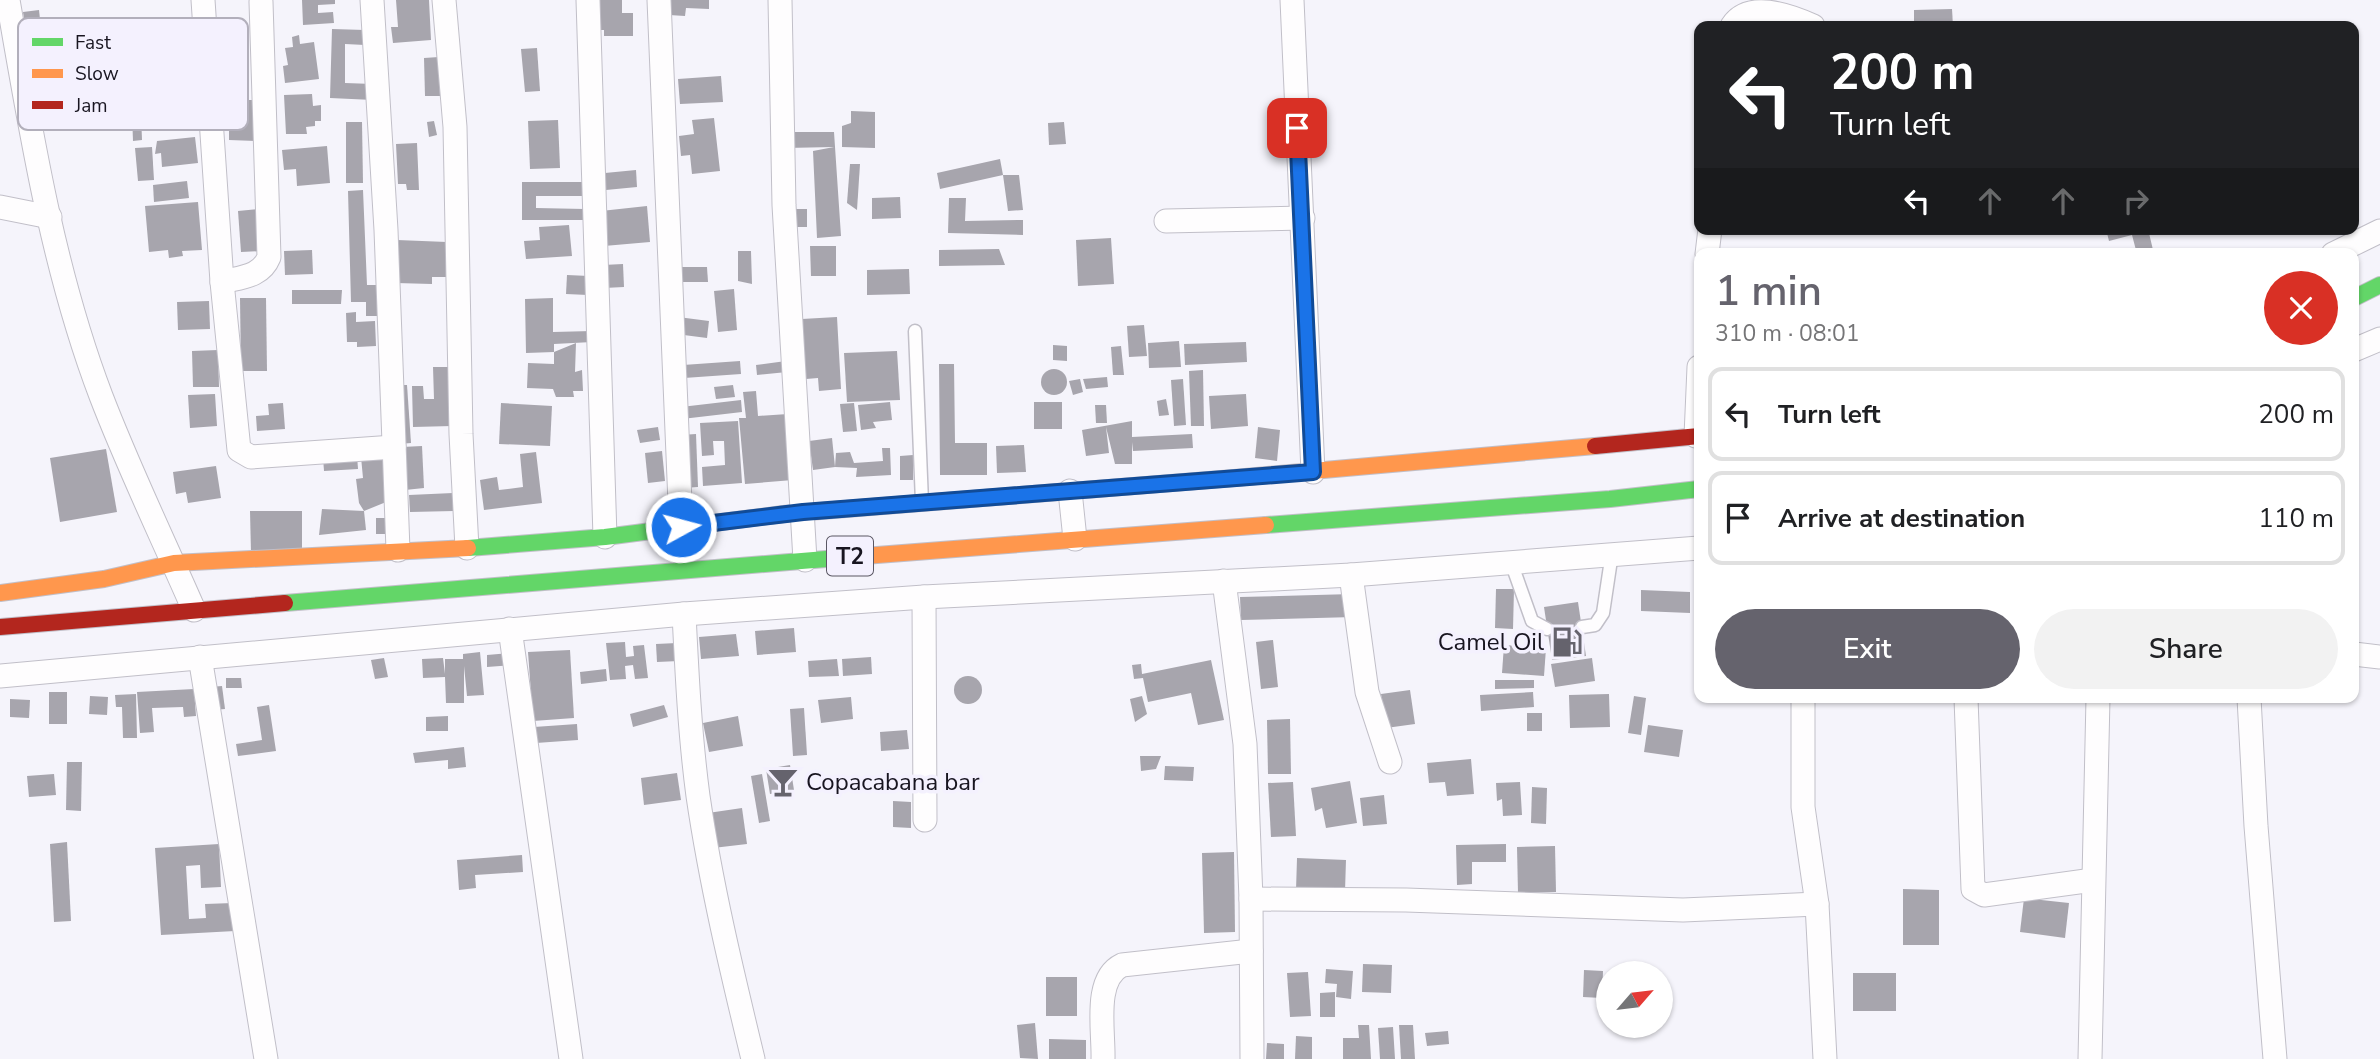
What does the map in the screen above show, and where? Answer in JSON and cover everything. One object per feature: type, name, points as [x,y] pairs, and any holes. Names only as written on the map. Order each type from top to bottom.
[{"type":"main road","points":[[2359,296],[2380,285]]},
{"type":"main road","points":[[0,593],[104,579],[174,562],[467,548],[606,537],[803,512],[1313,472],[1694,436]]},
{"type":"main road","name":"T2","points":[[0,627],[805,560],[1610,499],[1694,490]]},
{"type":"street","points":[[8,0],[18,59]]},
{"type":"street","points":[[203,0],[204,18]]},
{"type":"street","points":[[372,0],[386,230],[398,550]]},
{"type":"street","points":[[444,0],[454,127],[461,434],[467,548]]},
{"type":"street","points":[[589,0],[606,537]]},
{"type":"street","points":[[659,0],[681,527]]},
{"type":"street","points":[[780,0],[784,205],[805,560]]},
{"type":"street","points":[[1292,0],[1313,472]]},
{"type":"street","points":[[222,282],[256,274],[265,267],[269,257],[261,2]]},
{"type":"street","points":[[1737,21],[1744,14],[1757,12],[1802,21]]},
{"type":"street","points":[[30,130],[76,321],[101,396],[194,610]]},
{"type":"street","points":[[212,130],[222,282],[239,450],[251,457],[394,447]]},
{"type":"street","points":[[0,207],[50,217]]},
{"type":"street","points":[[1166,221],[1303,218]]},
{"type":"street","points":[[2345,248],[2380,231]]},
{"type":"street","points":[[2359,348],[2380,339]]},
{"type":"street","points":[[1070,491],[1075,539]]},
{"type":"street","points":[[0,676],[684,614],[924,597],[1351,575],[1694,548]]},
{"type":"street","points":[[1351,575],[1367,692],[1390,762]]},
{"type":"street","points":[[1224,582],[1245,744],[1251,899],[1252,1059]]},
{"type":"street","points":[[924,597],[925,820]]},
{"type":"street","points":[[684,614],[688,698],[698,797],[729,957],[753,1059]]},
{"type":"street","points":[[510,629],[571,1059]]},
{"type":"street","points":[[2359,655],[2380,657]]},
{"type":"street","points":[[200,657],[266,1059]]},
{"type":"street","points":[[1804,703],[1803,807],[1817,904],[1825,1059]]},
{"type":"street","points":[[1966,703],[1973,889],[1984,895],[2092,880]]},
{"type":"street","points":[[2090,1059],[2098,703]]},
{"type":"street","points":[[2249,703],[2256,826],[2275,1059]]},
{"type":"street","points":[[1251,899],[1406,900],[1683,910],[1817,904]]},
{"type":"street","points":[[1103,1059],[1105,983],[1110,971],[1122,965],[1251,951]]},
{"type":"lane","points":[[915,331],[922,502]]},
{"type":"lane","points":[[1582,627],[1595,625],[1604,613],[1612,553]]},
{"type":"lane","points":[[1511,562],[1532,621],[1547,629]]},
{"type":"building","points":[[302,0],[335,0],[335,4],[318,5],[318,13],[333,12],[334,23],[303,25]]},
{"type":"building","points":[[396,0],[429,0],[431,40],[393,43],[391,27],[398,27]]},
{"type":"building","points":[[592,0],[622,0],[622,13],[633,13],[633,36],[604,36],[604,30],[593,30]]},
{"type":"building","points":[[670,0],[709,0],[709,9],[686,8],[685,16],[669,15]]},
{"type":"building","points":[[1952,9],[1953,21],[1914,21],[1914,10]]},
{"type":"building","points":[[39,10],[40,18],[24,18],[23,12]]},
{"type":"building","points":[[332,29],[365,30],[365,45],[345,44],[345,83],[373,84],[373,100],[330,98]]},
{"type":"building","points":[[299,35],[300,44],[314,42],[319,79],[285,83],[283,66],[288,65],[285,48],[293,47],[292,37]]},
{"type":"building","points":[[537,48],[540,91],[525,92],[521,49]]},
{"type":"building","points":[[439,57],[440,96],[425,96],[424,58]]},
{"type":"building","points":[[721,76],[723,102],[680,104],[678,79]]},
{"type":"building","points":[[312,94],[313,106],[321,105],[321,121],[315,121],[315,126],[306,127],[307,134],[286,134],[284,95]]},
{"type":"building","points":[[248,100],[256,100],[256,141],[229,140],[229,130],[248,130]]},
{"type":"building","points":[[851,111],[875,112],[875,148],[842,147],[842,126],[851,123]]},
{"type":"building","points":[[714,118],[720,171],[692,174],[690,155],[681,156],[679,136],[694,134],[692,120]]},
{"type":"building","points":[[558,120],[560,168],[530,169],[528,121]]},
{"type":"building","points":[[434,121],[437,135],[429,137],[427,122]]},
{"type":"building","points":[[346,122],[362,122],[363,183],[346,183]]},
{"type":"building","points":[[1064,122],[1066,144],[1049,145],[1048,123]]},
{"type":"building","points":[[133,130],[142,130],[142,140],[133,141]]},
{"type":"building","points":[[785,132],[834,132],[841,236],[817,238],[813,151],[834,147],[785,148]]},
{"type":"building","points":[[195,137],[198,163],[162,167],[161,153],[155,154],[157,141]]},
{"type":"building","points":[[417,143],[419,190],[407,190],[406,184],[398,184],[396,144]]},
{"type":"building","points":[[327,146],[330,183],[297,186],[296,169],[284,170],[282,150]]},
{"type":"building","points":[[152,147],[154,180],[138,181],[135,148]]},
{"type":"building","points":[[1000,159],[1003,175],[940,189],[937,173]]},
{"type":"building","points":[[850,164],[860,164],[857,210],[847,203]]},
{"type":"building","points":[[636,170],[637,187],[606,190],[605,173]]},
{"type":"building","points":[[1003,175],[1019,175],[1023,210],[1008,211]]},
{"type":"building","points":[[187,181],[189,198],[154,202],[153,185]]},
{"type":"building","points":[[522,182],[583,182],[583,196],[536,196],[536,208],[585,209],[585,220],[522,220]]},
{"type":"building","points":[[363,190],[367,285],[380,285],[380,316],[366,316],[366,302],[351,302],[348,191]]},
{"type":"building","points":[[900,197],[901,218],[872,219],[872,198]]},
{"type":"building","points":[[949,198],[966,198],[965,221],[1023,220],[1023,235],[948,233]]},
{"type":"building","points":[[198,202],[202,250],[182,251],[183,256],[169,258],[168,250],[149,252],[145,206]]},
{"type":"building","points":[[647,206],[650,242],[604,246],[601,211]]},
{"type":"building","points":[[259,209],[262,251],[241,252],[238,211]]},
{"type":"building","points":[[792,209],[807,209],[807,227],[793,227]]},
{"type":"building","points":[[569,225],[572,256],[526,259],[524,241],[540,240],[539,227]]},
{"type":"building","points":[[2108,235],[2132,235],[2109,241]]},
{"type":"building","points":[[2132,235],[2149,235],[2153,248],[2135,248]]},
{"type":"building","points":[[1111,238],[1114,284],[1078,286],[1076,240]]},
{"type":"building","points":[[397,240],[447,242],[446,277],[432,277],[432,284],[396,283]]},
{"type":"building","points":[[810,246],[836,246],[836,276],[811,276]]},
{"type":"building","points":[[999,249],[1005,265],[939,266],[939,250]]},
{"type":"building","points":[[312,250],[313,274],[285,275],[284,251]]},
{"type":"building","points":[[738,251],[751,251],[752,284],[738,281]]},
{"type":"building","points":[[623,264],[624,287],[604,288],[603,265]]},
{"type":"building","points":[[675,267],[707,267],[708,282],[675,282]]},
{"type":"building","points":[[909,269],[910,294],[867,295],[867,270]]},
{"type":"building","points":[[567,275],[589,276],[588,295],[566,294]]},
{"type":"building","points":[[734,289],[737,330],[718,332],[714,291]]},
{"type":"building","points":[[292,290],[342,290],[341,304],[292,304]]},
{"type":"building","points":[[240,298],[266,298],[267,371],[241,371]]},
{"type":"building","points":[[553,298],[553,332],[592,331],[592,342],[554,344],[554,352],[526,353],[525,299]]},
{"type":"building","points":[[209,301],[210,329],[178,330],[177,302]]},
{"type":"building","points":[[356,312],[356,322],[375,321],[376,346],[357,347],[357,342],[347,342],[346,313]]},
{"type":"building","points":[[678,317],[709,321],[707,338],[676,334]]},
{"type":"building","points":[[837,317],[841,389],[819,391],[818,378],[806,379],[802,319]]},
{"type":"building","points":[[1144,325],[1147,356],[1129,357],[1127,326]]},
{"type":"building","points":[[1179,341],[1181,367],[1149,368],[1148,343]]},
{"type":"building","points":[[1246,342],[1247,362],[1185,365],[1184,344]]},
{"type":"building","points":[[576,343],[575,372],[582,370],[583,391],[573,391],[574,397],[556,397],[553,389],[527,388],[528,363],[554,364],[554,352]]},
{"type":"building","points":[[1053,345],[1067,346],[1067,361],[1053,360]]},
{"type":"building","points":[[1121,346],[1124,375],[1113,375],[1111,347]]},
{"type":"building","points":[[218,350],[219,387],[193,387],[192,351]]},
{"type":"building","points":[[897,351],[900,400],[847,402],[844,353]]},
{"type":"building","points":[[740,361],[741,374],[684,378],[683,365]]},
{"type":"building","points":[[786,361],[787,372],[757,375],[756,365]]},
{"type":"building","points":[[939,364],[954,364],[955,443],[987,443],[987,475],[940,475]]},
{"type":"building","points":[[433,367],[450,367],[452,426],[413,427],[412,386],[423,386],[424,399],[434,399]]},
{"type":"building","points":[[1054,369],[1063,373],[1067,382],[1063,391],[1054,395],[1045,391],[1041,382],[1045,373]]},
{"type":"building","points":[[1203,370],[1204,426],[1191,426],[1189,371]]},
{"type":"building","points":[[1107,377],[1108,387],[1086,389],[1083,379]]},
{"type":"building","points":[[1080,379],[1083,392],[1073,395],[1069,381]]},
{"type":"building","points":[[1183,379],[1186,425],[1174,426],[1171,380]]},
{"type":"building","points":[[395,385],[407,385],[411,443],[399,444]]},
{"type":"building","points":[[733,385],[735,397],[716,399],[714,387]]},
{"type":"building","points":[[756,391],[758,416],[788,414],[793,480],[745,484],[739,418],[746,418],[743,392]]},
{"type":"building","points":[[215,394],[217,426],[190,428],[188,395]]},
{"type":"building","points":[[1246,394],[1248,426],[1211,429],[1209,396]]},
{"type":"building","points":[[1166,399],[1169,415],[1159,416],[1157,401]]},
{"type":"building","points":[[741,400],[742,412],[682,419],[681,407]]},
{"type":"building","points":[[890,402],[892,420],[873,422],[876,428],[861,430],[858,405]]},
{"type":"building","points":[[1034,402],[1062,402],[1062,429],[1034,429]]},
{"type":"building","points":[[283,403],[285,429],[257,431],[256,416],[269,415],[268,404]]},
{"type":"building","points":[[501,403],[552,406],[550,446],[499,444]]},
{"type":"building","points":[[854,403],[857,431],[843,432],[840,404]]},
{"type":"building","points":[[1095,405],[1106,405],[1107,423],[1096,423]]},
{"type":"building","points":[[738,421],[742,483],[703,486],[702,467],[725,465],[724,441],[713,441],[714,455],[702,456],[700,423]]},
{"type":"building","points":[[1132,421],[1132,437],[1192,434],[1193,448],[1133,451],[1132,442],[1132,464],[1115,464],[1106,427],[1109,453],[1086,456],[1082,430]]},
{"type":"building","points":[[658,427],[660,440],[640,443],[637,430]]},
{"type":"building","points":[[1258,427],[1280,430],[1277,461],[1255,458]]},
{"type":"building","points":[[696,434],[698,487],[683,488],[681,435]]},
{"type":"building","points":[[832,438],[835,467],[813,470],[809,441]]},
{"type":"building","points":[[1024,445],[1026,472],[997,473],[996,446]]},
{"type":"building","points":[[422,446],[424,488],[405,490],[402,447]]},
{"type":"building","points":[[882,448],[890,448],[891,475],[856,477],[857,468],[835,467],[836,453],[850,452],[854,463],[883,461]]},
{"type":"building","points":[[106,449],[117,512],[60,522],[50,458]]},
{"type":"building","points":[[662,451],[665,481],[648,483],[645,453]]},
{"type":"building","points":[[536,452],[542,503],[484,510],[480,480],[497,477],[499,490],[523,487],[520,454]]},
{"type":"building","points":[[386,454],[391,500],[364,511],[359,503],[356,479],[363,478],[361,457]]},
{"type":"building","points":[[357,455],[358,469],[324,471],[323,457]]},
{"type":"building","points":[[913,455],[913,480],[900,480],[900,456]]},
{"type":"building","points":[[216,466],[221,498],[188,503],[186,492],[176,494],[173,472]]},
{"type":"building","points":[[453,493],[454,511],[410,512],[409,495]]},
{"type":"building","points":[[322,509],[364,511],[366,530],[319,535]]},
{"type":"building","points":[[250,511],[302,511],[302,552],[251,553]]},
{"type":"building","points":[[376,518],[387,518],[387,534],[376,534]]},
{"type":"building","points":[[1496,589],[1514,589],[1513,629],[1495,628]]},
{"type":"building","points":[[1641,590],[1690,592],[1690,613],[1641,611]]},
{"type":"building","points":[[1353,594],[1354,617],[1241,620],[1240,597]]},
{"type":"building","name":"Camel Oil","points":[[1578,602],[1586,656],[1552,660],[1544,607]]},
{"type":"building","points":[[794,628],[796,652],[757,655],[755,631]]},
{"type":"building","points":[[736,634],[739,656],[701,659],[699,637]]},
{"type":"building","points":[[1273,640],[1278,687],[1261,689],[1256,642]]},
{"type":"building","points":[[625,642],[626,657],[634,656],[633,646],[644,645],[648,678],[635,679],[633,665],[625,666],[626,679],[610,680],[606,643]]},
{"type":"building","points":[[677,643],[679,661],[657,662],[656,644]]},
{"type":"building","points":[[1504,645],[1546,648],[1544,676],[1502,673]]},
{"type":"building","points":[[570,650],[574,718],[533,721],[528,652]]},
{"type":"building","points":[[480,652],[484,695],[467,696],[464,666],[464,703],[446,703],[445,677],[423,678],[422,659],[443,658],[445,674],[445,659],[463,659],[463,654]]},
{"type":"building","points":[[511,653],[512,665],[487,667],[487,655]]},
{"type":"building","points":[[871,657],[872,674],[843,676],[842,659]]},
{"type":"building","points":[[384,658],[388,677],[375,679],[371,660]]},
{"type":"building","points":[[1592,658],[1595,681],[1555,687],[1551,664]]},
{"type":"building","points":[[837,659],[839,676],[809,677],[808,661]]},
{"type":"building","points":[[1211,660],[1224,720],[1198,725],[1191,693],[1148,702],[1143,678],[1134,679],[1132,665],[1141,664],[1142,674]]},
{"type":"building","points":[[606,669],[607,681],[581,684],[580,672]]},
{"type":"building","points":[[968,676],[978,680],[982,690],[978,700],[968,704],[958,700],[954,690],[958,680]]},
{"type":"building","points":[[226,678],[241,678],[242,688],[226,688]]},
{"type":"building","points":[[1495,680],[1534,680],[1534,688],[1495,689]]},
{"type":"building","points":[[222,686],[225,709],[213,710],[210,687]]},
{"type":"building","points":[[194,689],[196,716],[184,717],[183,707],[152,708],[154,732],[140,733],[137,692]]},
{"type":"building","points":[[1410,690],[1415,724],[1386,728],[1381,694]]},
{"type":"building","points":[[49,692],[67,692],[67,724],[49,724]]},
{"type":"building","points":[[1533,692],[1534,707],[1481,711],[1480,695]]},
{"type":"building","points":[[136,694],[137,738],[123,738],[122,707],[116,707],[115,695]]},
{"type":"building","points":[[1609,694],[1610,727],[1570,728],[1569,695]]},
{"type":"building","points":[[90,696],[108,697],[107,715],[89,714]]},
{"type":"building","points":[[1142,696],[1147,714],[1135,722],[1130,699]]},
{"type":"building","points":[[1634,696],[1646,698],[1641,735],[1628,733]]},
{"type":"building","points":[[851,697],[853,719],[821,723],[818,700]]},
{"type":"building","points":[[10,699],[30,700],[29,718],[10,717]]},
{"type":"building","points":[[269,705],[276,751],[238,756],[236,744],[262,740],[257,707]]},
{"type":"building","points":[[664,705],[668,717],[633,727],[630,714]]},
{"type":"building","points":[[804,708],[807,755],[793,756],[790,709]]},
{"type":"building","points":[[1527,713],[1542,713],[1542,731],[1527,731]]},
{"type":"building","points":[[448,716],[448,731],[426,731],[426,717]]},
{"type":"building","points":[[738,716],[743,746],[709,752],[703,723]]},
{"type":"building","points":[[1290,719],[1291,774],[1268,774],[1267,720]]},
{"type":"building","points":[[577,724],[578,740],[536,743],[534,727]]},
{"type":"building","points":[[1648,725],[1683,730],[1679,757],[1644,752]]},
{"type":"building","points":[[907,730],[909,749],[881,751],[880,732]]},
{"type":"building","points":[[464,747],[466,767],[448,769],[448,760],[415,763],[413,753]]},
{"type":"building","points":[[1140,756],[1161,756],[1156,769],[1141,771]]},
{"type":"building","points":[[1471,759],[1474,794],[1447,796],[1445,782],[1429,783],[1427,763]]},
{"type":"building","points":[[67,762],[82,762],[81,811],[66,810]]},
{"type":"building","points":[[790,765],[794,790],[770,794],[766,769]]},
{"type":"building","points":[[1165,766],[1194,767],[1193,781],[1164,780]]},
{"type":"building","points":[[677,773],[681,800],[644,805],[641,778]]},
{"type":"building","points":[[54,774],[56,795],[29,797],[27,776]]},
{"type":"building","points":[[762,774],[770,821],[759,823],[751,776]]},
{"type":"building","points":[[1350,781],[1357,823],[1326,828],[1322,808],[1315,811],[1311,788]]},
{"type":"building","points":[[1293,782],[1296,836],[1271,837],[1268,783]]},
{"type":"building","points":[[1520,782],[1522,815],[1503,816],[1502,799],[1497,801],[1496,783]]},
{"type":"building","points":[[1532,787],[1547,788],[1546,824],[1531,823]]},
{"type":"building","points":[[1384,795],[1387,824],[1363,826],[1360,798]]},
{"type":"building","points":[[893,801],[911,802],[911,828],[893,827]]},
{"type":"building","points":[[742,808],[747,844],[713,848],[708,813]]},
{"type":"building","points":[[67,842],[71,921],[54,922],[50,844]]},
{"type":"building","points":[[219,844],[221,887],[201,888],[200,865],[186,866],[189,919],[206,918],[205,904],[233,903],[235,931],[161,935],[155,848]]},
{"type":"building","points":[[1506,844],[1506,862],[1472,862],[1472,884],[1457,885],[1456,845]]},
{"type":"building","points":[[1555,846],[1556,892],[1518,893],[1517,847]]},
{"type":"building","points":[[1234,852],[1235,932],[1204,933],[1202,853]]},
{"type":"building","points":[[522,855],[523,872],[475,875],[476,888],[459,890],[457,860]]},
{"type":"building","points":[[1297,858],[1346,860],[1345,891],[1296,890]]},
{"type":"building","points":[[1903,889],[1939,890],[1939,945],[1903,945]]},
{"type":"building","points":[[2024,898],[2069,903],[2065,938],[2020,932]]},
{"type":"building","points":[[1363,964],[1392,965],[1391,993],[1362,992]]},
{"type":"building","points":[[1326,969],[1353,971],[1351,999],[1336,997],[1337,984],[1325,983]]},
{"type":"building","points":[[1584,970],[1596,971],[1596,998],[1583,997]]},
{"type":"building","points":[[1308,972],[1311,1016],[1290,1017],[1287,973]]},
{"type":"building","points":[[1853,973],[1896,973],[1896,1011],[1853,1011]]},
{"type":"building","points":[[1046,977],[1077,977],[1077,1016],[1046,1016]]},
{"type":"building","points":[[1335,992],[1335,1017],[1320,1017],[1320,993]]},
{"type":"building","points":[[1035,1023],[1038,1059],[1020,1058],[1017,1025]]},
{"type":"building","points":[[1358,1025],[1369,1025],[1371,1059],[1343,1059],[1343,1038],[1359,1038]]},
{"type":"building","points":[[1399,1025],[1413,1025],[1415,1059],[1401,1059]]},
{"type":"building","points":[[1393,1027],[1395,1059],[1380,1059],[1378,1028]]},
{"type":"building","points":[[1448,1031],[1449,1044],[1427,1046],[1425,1033]]},
{"type":"building","points":[[1296,1036],[1312,1037],[1312,1059],[1295,1059]]},
{"type":"building","points":[[1049,1039],[1086,1040],[1086,1059],[1049,1059]]},
{"type":"building","points":[[1267,1043],[1284,1044],[1284,1059],[1266,1059]]},
{"type":"traffic: fast","points":[[2359,296],[2380,285]]},
{"type":"traffic: fast","points":[[1266,525],[1610,499],[1694,490]]},
{"type":"traffic: fast","points":[[468,548],[605,537],[783,514]]},
{"type":"traffic: fast","points":[[285,603],[838,558]]},
{"type":"traffic: slow","points":[[1234,478],[1595,446]]},
{"type":"traffic: slow","points":[[838,558],[1266,525]]},
{"type":"traffic: slow","points":[[0,593],[104,579],[174,563],[468,548]]},
{"type":"traffic: jam","points":[[1595,446],[1694,436]]},
{"type":"traffic: jam","points":[[783,514],[1234,478]]},
{"type":"traffic: jam","points":[[0,627],[285,603]]},
{"type":"place","name":"Camel Oil","points":[[1567,642]]},
{"type":"place","name":"Copacabana bar","points":[[783,782]]},
{"type":"route","points":[[681,527],[803,512],[1313,472],[1297,128]]}]
